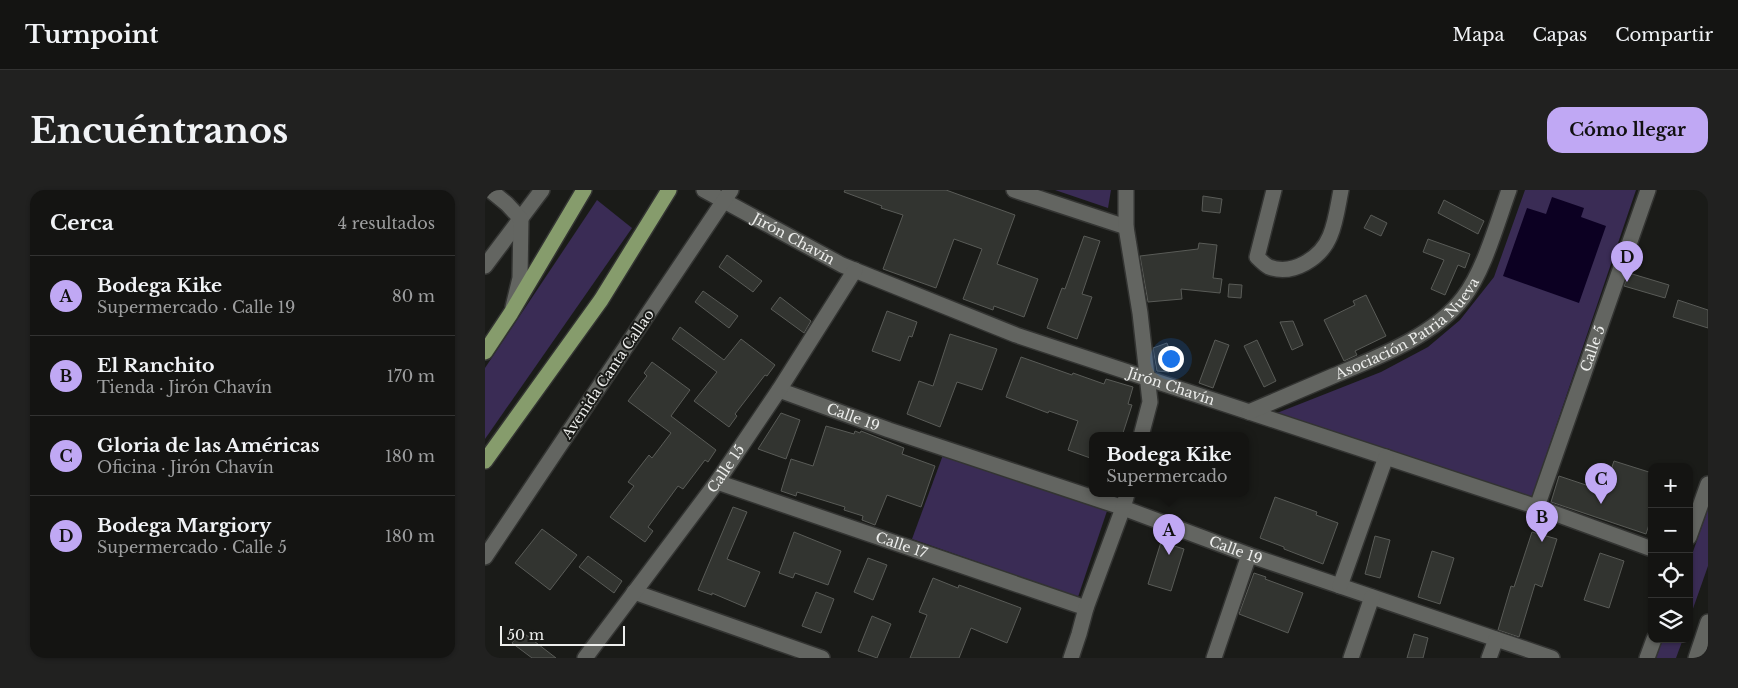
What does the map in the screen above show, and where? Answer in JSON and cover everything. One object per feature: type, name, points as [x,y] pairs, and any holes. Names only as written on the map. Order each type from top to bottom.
[{"type":"main road","points":[[485,352],[511,313],[584,190]]},
{"type":"main road","points":[[485,461],[601,300],[669,190]]},
{"type":"street","points":[[490,190],[521,219],[520,278],[511,313]]},
{"type":"street","points":[[485,266],[542,190]]},
{"type":"street","name":"Jirón Chavín","points":[[703,190],[727,196],[855,270],[1016,334],[1537,507],[1648,548]]},
{"type":"street","points":[[1014,190],[1127,227]]},
{"type":"street","points":[[1126,190],[1127,227],[1150,402],[1142,432]]},
{"type":"street","points":[[1274,190],[1257,257],[1269,267],[1288,269],[1307,263],[1321,250],[1330,236],[1341,190]]},
{"type":"street","name":"Asociación Patria Nueva","points":[[1249,412],[1409,341],[1441,320],[1463,298],[1482,264],[1509,190]]},
{"type":"street","name":"Calle 5","points":[[1537,507],[1648,190]]},
{"type":"street","name":"Avenida Canta Callao","points":[[485,558],[727,196]]},
{"type":"street","name":"Calle 15","points":[[585,658],[717,482],[779,390],[855,270]]},
{"type":"street","name":"Calle 19","points":[[779,390],[889,430],[1089,490]]},
{"type":"street","points":[[1340,586],[1386,457]]},
{"type":"street","name":"Calle 17","points":[[717,482],[1086,608]]},
{"type":"street","points":[[1693,525],[1708,484]]},
{"type":"street","name":"Calle 19","points":[[1112,497],[1125,501],[1249,556],[1552,658]]},
{"type":"street","points":[[1071,658],[1086,608],[1125,501]]},
{"type":"street","points":[[1214,658],[1249,556]]},
{"type":"street","points":[[634,592],[822,658]]},
{"type":"street","points":[[1351,658],[1372,597]]},
{"type":"street","points":[[1696,658],[1708,622]]},
{"type":"street","points":[[1489,658],[1496,639]]},
{"type":"street","points":[[1647,658],[1653,643]]},
{"type":"shaded area","points":[[1055,190],[1111,190],[1108,208]]},
{"type":"shaded area","points":[[1525,190],[1636,190],[1530,503],[1277,413],[1381,372],[1428,347],[1460,320],[1494,277]]},
{"type":"shaded area","points":[[1552,197],[1584,208],[1581,217],[1606,226],[1579,303],[1503,276],[1527,208],[1546,214]]},
{"type":"shaded area","points":[[597,200],[632,228],[485,439],[485,368]]},
{"type":"shaded area","points":[[943,455],[1107,511],[1078,597],[912,539]]},
{"type":"shaded area","points":[[1708,509],[1708,566],[1693,609],[1693,553]]},
{"type":"shaded area","points":[[1662,643],[1682,643],[1676,658],[1656,658]]},
{"type":"building","points":[[845,190],[946,190],[1015,215],[997,264],[1038,279],[1024,317],[994,306],[993,310],[963,299],[982,249],[954,239],[936,288],[883,269],[903,215],[881,208],[882,206],[844,192]]},
{"type":"building","points":[[1203,196],[1222,199],[1220,213],[1202,211]]},
{"type":"building","points":[[1444,200],[1484,221],[1478,234],[1438,213]]},
{"type":"building","points":[[1371,215],[1387,223],[1381,236],[1364,228]]},
{"type":"building","points":[[1084,236],[1100,241],[1082,294],[1092,297],[1077,339],[1047,328],[1062,288],[1065,289]]},
{"type":"building","points":[[1428,239],[1470,254],[1465,268],[1458,265],[1445,295],[1431,289],[1444,260],[1423,252]]},
{"type":"building","points":[[1199,243],[1217,245],[1213,278],[1222,279],[1220,293],[1181,289],[1182,299],[1148,302],[1140,256],[1198,249]]},
{"type":"building","points":[[727,255],[762,281],[753,292],[719,267]]},
{"type":"building","points":[[1629,273],[1669,285],[1665,298],[1624,286]]},
{"type":"building","points":[[1229,284],[1242,285],[1241,298],[1228,297]]},
{"type":"building","points":[[703,291],[738,316],[729,328],[695,302]]},
{"type":"building","points":[[1366,295],[1386,336],[1355,351],[1357,355],[1344,361],[1324,320],[1355,305],[1353,301]]},
{"type":"building","points":[[780,297],[811,321],[804,333],[771,309]]},
{"type":"building","points":[[1678,300],[1708,310],[1708,328],[1673,317]]},
{"type":"building","points":[[887,311],[917,322],[912,337],[909,336],[900,361],[872,351]]},
{"type":"building","points":[[1293,321],[1303,345],[1292,350],[1280,322]]},
{"type":"building","points":[[680,327],[724,360],[741,339],[775,365],[735,414],[737,416],[729,427],[694,401],[717,372],[672,339]]},
{"type":"building","points":[[950,334],[997,349],[982,390],[957,382],[940,427],[907,414],[919,381],[933,386]]},
{"type":"building","points":[[1215,340],[1229,345],[1213,388],[1199,383]]},
{"type":"building","points":[[1257,340],[1276,381],[1264,387],[1244,346]]},
{"type":"building","points":[[1167,343],[1170,351],[1169,372],[1157,371],[1153,348]]},
{"type":"building","points":[[1021,357],[1104,384],[1106,379],[1133,387],[1128,404],[1132,405],[1123,432],[1089,432],[1089,458],[1068,450],[1078,421],[1049,411],[1048,413],[1006,397]]},
{"type":"building","points":[[652,362],[690,390],[671,416],[716,450],[708,462],[705,460],[683,489],[678,486],[648,527],[653,531],[645,542],[610,517],[634,486],[628,482],[649,455],[652,458],[671,433],[628,401],[647,376],[644,373]]},
{"type":"building","points":[[781,413],[800,420],[786,459],[758,449]]},
{"type":"building","points":[[826,426],[854,434],[855,431],[860,433],[861,431],[904,448],[902,454],[935,466],[921,507],[887,495],[875,525],[862,520],[863,516],[844,510],[845,507],[797,492],[796,496],[781,491],[791,459],[813,466]]},
{"type":"building","points":[[1614,461],[1648,472],[1648,528],[1646,534],[1551,502],[1559,476],[1604,491]]},
{"type":"building","points":[[1275,497],[1317,512],[1316,515],[1338,523],[1323,564],[1260,538]]},
{"type":"building","points":[[733,507],[747,512],[727,559],[760,572],[745,607],[712,593],[712,595],[698,590]]},
{"type":"building","points":[[542,529],[577,555],[550,590],[515,563]]},
{"type":"building","points":[[794,532],[841,551],[828,585],[795,573],[793,578],[779,573]]},
{"type":"building","points":[[1532,532],[1557,539],[1542,587],[1535,584],[1519,637],[1498,630],[1511,586],[1514,587]]},
{"type":"building","points":[[1375,536],[1390,540],[1380,578],[1365,574]]},
{"type":"building","points":[[1161,542],[1184,549],[1171,591],[1148,584]]},
{"type":"building","points":[[1432,551],[1454,558],[1440,604],[1418,597]]},
{"type":"building","points":[[1600,553],[1624,561],[1609,608],[1584,600]]},
{"type":"building","points":[[588,556],[622,581],[614,593],[579,567]]},
{"type":"building","points":[[868,558],[887,565],[873,600],[854,592]]},
{"type":"building","points":[[1254,573],[1303,593],[1288,633],[1239,614]]},
{"type":"building","points":[[933,578],[958,588],[959,585],[1021,608],[1007,643],[971,628],[959,658],[910,658],[927,615],[919,612]]},
{"type":"building","points":[[816,592],[834,599],[821,633],[802,626]]},
{"type":"building","points":[[872,616],[891,624],[877,658],[858,651]]},
{"type":"building","points":[[521,631],[556,658],[532,658],[512,643]]},
{"type":"building","points":[[1414,634],[1428,638],[1423,658],[1407,658]]},
{"type":"place","name":"Bodega Margiory","points":[[1627,282]]},
{"type":"place","name":"Gloria de las Américas","points":[[1601,504]]},
{"type":"place","name":"El Ranchito","points":[[1542,542]]},
{"type":"place","name":"Bodega Kike","points":[[1169,555]]}]
